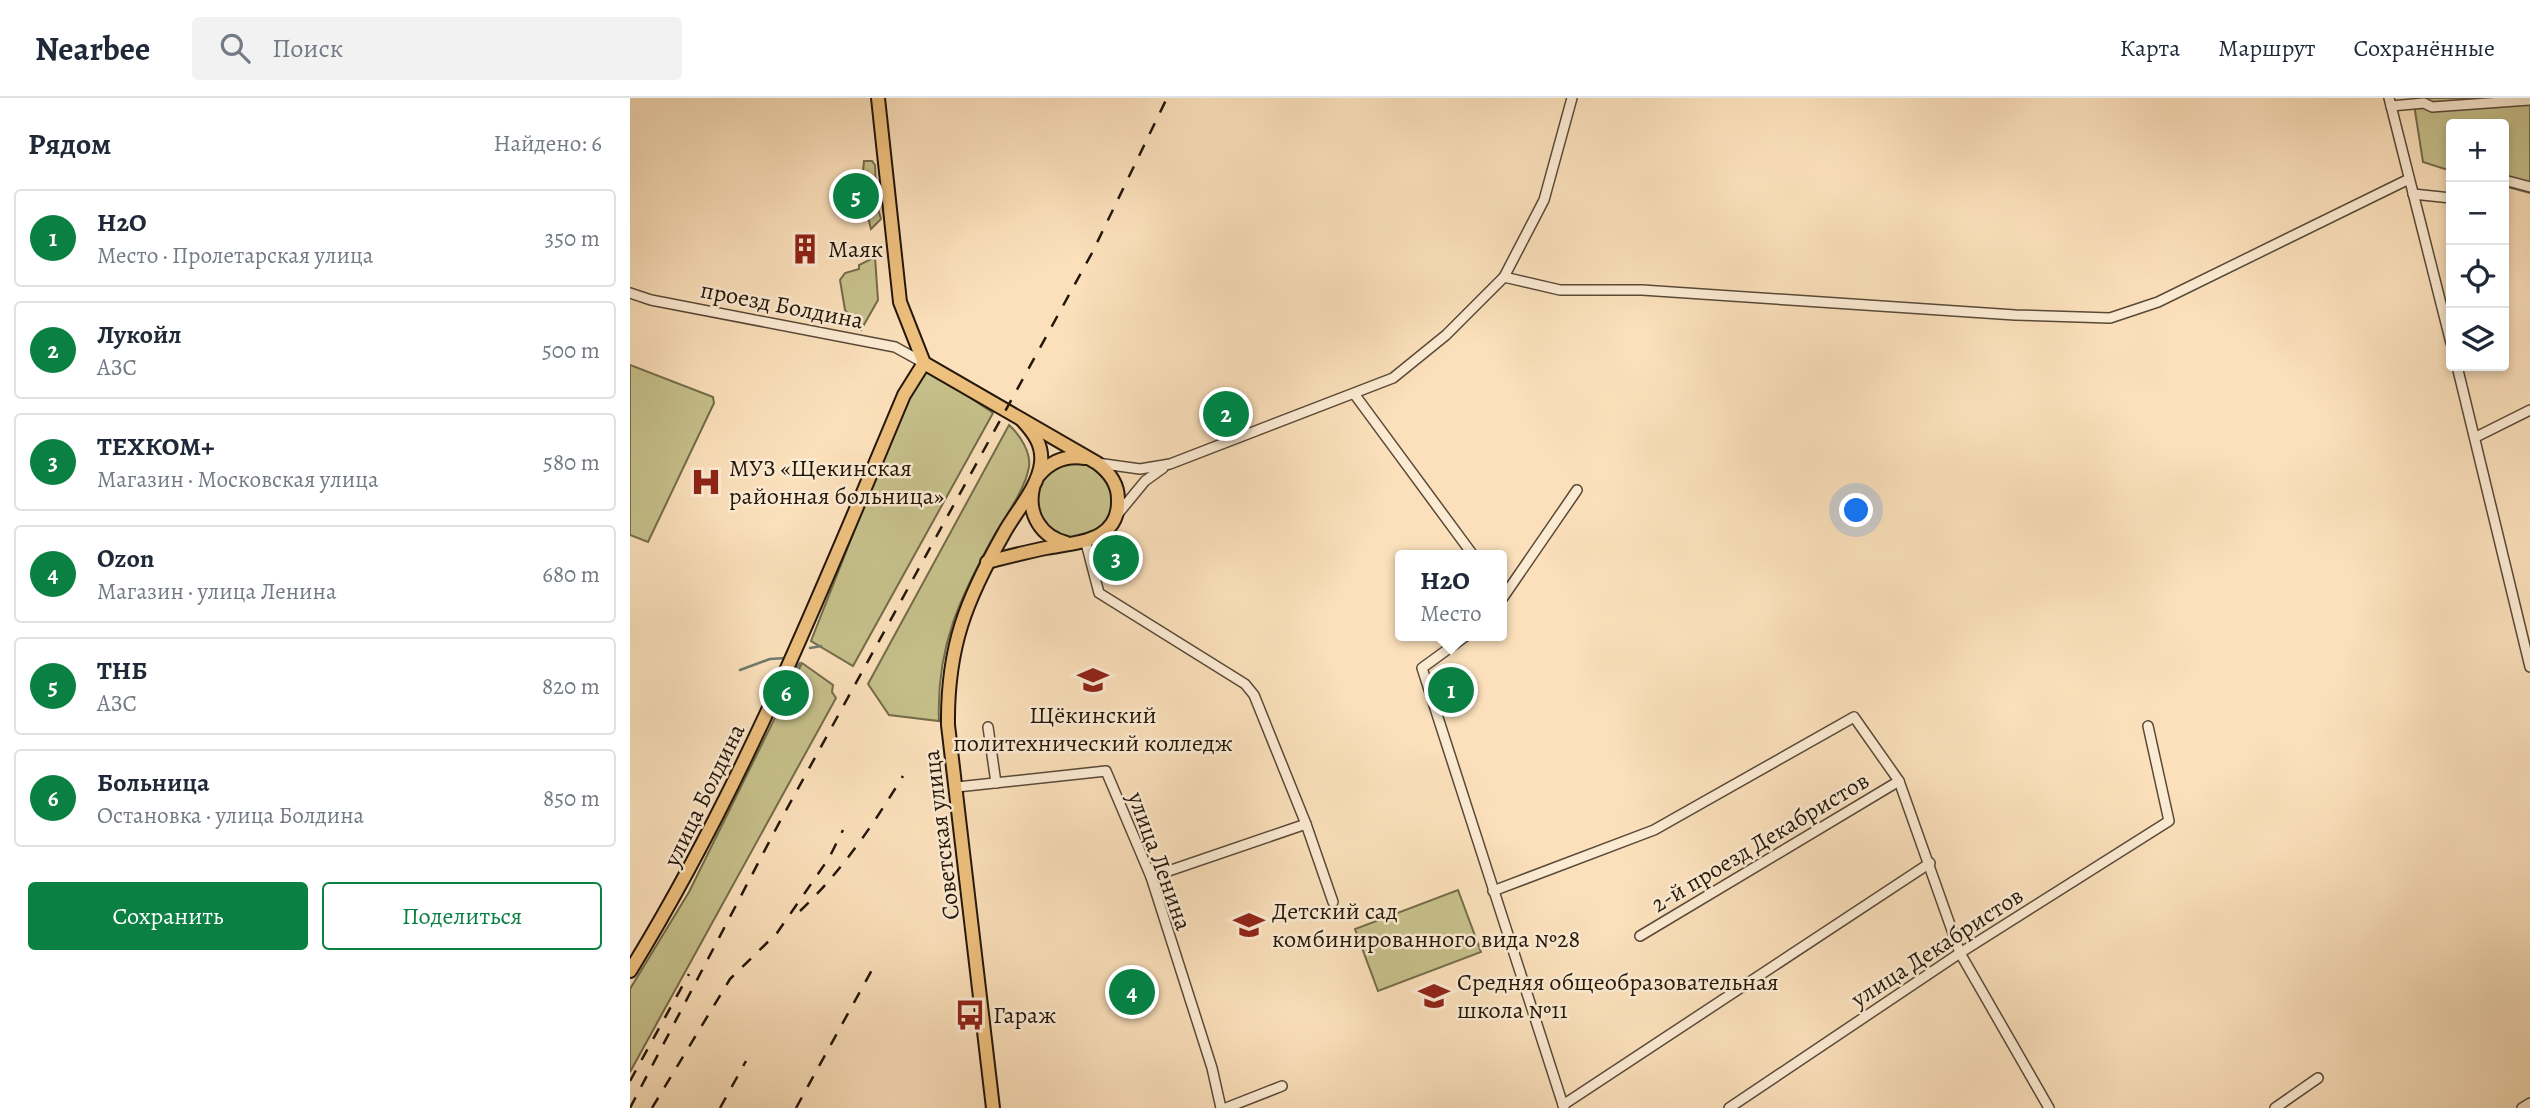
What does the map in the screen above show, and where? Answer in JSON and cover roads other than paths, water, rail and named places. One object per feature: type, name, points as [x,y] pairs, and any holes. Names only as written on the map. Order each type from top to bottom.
[{"type":"main road","points":[[878,98],[900,302],[925,363],[1093,461],[1110,474],[1117,489],[1118,506],[1112,523],[1101,535],[1082,543],[987,562]]},
{"type":"main road","name":"улица Болдина","points":[[630,971],[679,892],[744,766],[904,395],[925,363]]},
{"type":"main road","points":[[1022,421],[1038,442],[1041,454],[1031,503],[1040,527],[1060,542],[1082,543]]},
{"type":"main road","points":[[1035,482],[1056,461],[1072,457],[1093,461]]},
{"type":"main road","name":"Советская улица","points":[[993,1108],[948,725],[948,686],[960,620],[987,562],[1035,482]]},
{"type":"street","points":[[1093,461],[1140,469],[1170,464],[1393,379],[1446,335],[1504,277],[1544,200],[1572,98]]},
{"type":"street","points":[[2446,324],[2390,102],[2424,103],[2432,107],[2530,100]]},
{"type":"street","points":[[1504,277],[1560,290],[1642,290],[2015,315],[2110,318],[2158,302],[2409,180]]},
{"type":"street","points":[[2509,181],[2530,187]]},
{"type":"street","points":[[2413,194],[2446,197]]},
{"type":"street","name":"проезд Болдина","points":[[630,293],[651,300],[885,344],[925,363]]},
{"type":"street","points":[[2458,371],[2530,667]]},
{"type":"street","points":[[1355,395],[1469,550]]},
{"type":"street","points":[[2476,437],[2530,410]]},
{"type":"street","points":[[1112,523],[1146,481],[1170,464]]},
{"type":"street","points":[[1507,591],[1577,490]]},
{"type":"street","points":[[1082,543],[1099,593],[1245,684],[1254,695],[1306,824],[1333,902]]},
{"type":"street","points":[[1459,641],[1422,668],[1563,1107],[1930,863]]},
{"type":"street","points":[[1493,891],[1654,830],[1854,717],[1899,781],[1960,953],[2049,1108]]},
{"type":"street","name":"улица Декабристов","points":[[1729,1108],[1960,953],[2169,821],[2148,726]]},
{"type":"street","points":[[988,727],[996,783]]},
{"type":"street","name":"улица Ленина","points":[[957,787],[1106,771],[1151,877],[1224,1108]]},
{"type":"street","name":"2-й проезд Декабристов","points":[[1640,936],[1899,781]]},
{"type":"street","points":[[1151,877],[1306,824]]},
{"type":"street","points":[[2274,1108],[2318,1078]]},
{"type":"street","points":[[1224,1108],[1282,1086]]},
{"type":"street","points":[[2522,1108],[2530,1103]]},
{"type":"waterway","points":[[810,648],[821,646]]},
{"type":"waterway","points":[[740,670],[770,659],[786,658]]},
{"type":"waterway","points":[[796,669],[800,663]]},
{"type":"railway","points":[[630,1108],[778,825],[1092,253],[1167,98]]},
{"type":"railway","points":[[800,911],[830,880],[856,847],[903,776]]},
{"type":"railway","points":[[652,1108],[730,979],[777,933],[829,858],[843,830]]},
{"type":"railway","points":[[796,1108],[873,968]]},
{"type":"railway","points":[[630,1081],[689,974]]},
{"type":"railway","points":[[720,1108],[746,1061]]},
{"type":"place","name":"ТНБ","points":[[856,196]]},
{"type":"place","name":"Маяк","points":[[805,249]]},
{"type":"place","name":"Лукойл","points":[[1226,414]]},
{"type":"place","name":"МУЗ «Щекинская районная больница»","points":[[706,482]]},
{"type":"place","name":"ТЕХКОМ+","points":[[1116,558]]},
{"type":"place","name":"Щёкинский политехнический колледж","points":[[1093,680]]},
{"type":"place","name":"Н2О","points":[[1451,690]]},
{"type":"place","name":"Больница","points":[[786,693]]},
{"type":"place","name":"Детский сад комбинированного вида №28","points":[[1249,925]]},
{"type":"place","name":"Ozon","points":[[1132,992]]},
{"type":"place","name":"Средняя общеобразовательная школа №11","points":[[1434,996]]},
{"type":"place","name":"Гараж","points":[[970,1015]]}]
